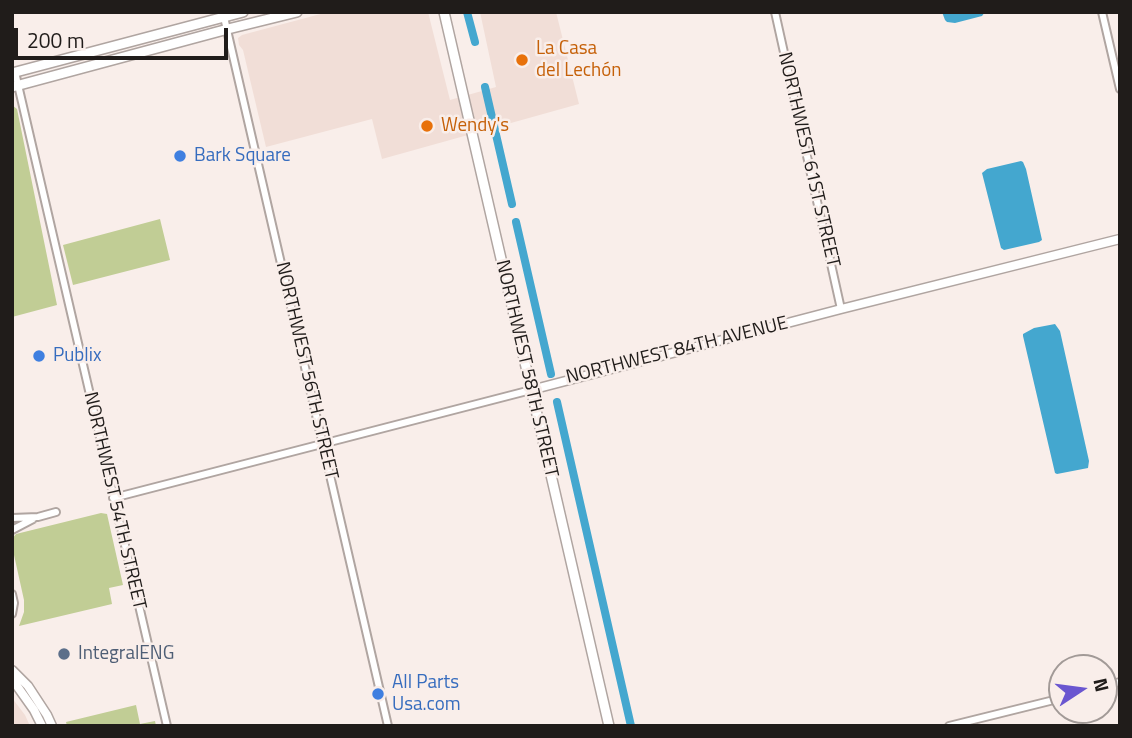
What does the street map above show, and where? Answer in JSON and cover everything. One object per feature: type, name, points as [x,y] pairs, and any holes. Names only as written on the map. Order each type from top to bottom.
[{"type":"main road","points":[[14,73],[243,12]]},
{"type":"main road","points":[[15,86],[297,12]]},
{"type":"main road","name":"NORTHWEST 58TH STREET","points":[[444,12],[609,726]]},
{"type":"street","name":"NORTHWEST 61ST STREET","points":[[775,12],[841,309]]},
{"type":"street","points":[[1102,12],[1120,89]]},
{"type":"street","name":"NORTHWEST 56TH STREET","points":[[224,17],[388,726]]},
{"type":"street","name":"NORTHWEST 54TH STREET","points":[[14,73],[167,726]]},
{"type":"street","name":"NORTHWEST 84TH AVENUE","points":[[113,498],[1120,239]]},
{"type":"street","points":[[12,530],[38,517],[56,512]]},
{"type":"street","points":[[12,518],[38,517]]},
{"type":"street","points":[[12,594],[12,614]]},
{"type":"street","points":[[12,670],[28,686],[52,726]]},
{"type":"street","points":[[12,679],[42,726]]},
{"type":"street","points":[[949,726],[1048,701]]},
{"type":"street","points":[[34,710],[47,715]]},
{"type":"shaded area","points":[[328,12],[428,12],[450,100],[496,87],[480,12],[556,12],[579,104],[382,159],[372,119],[266,147],[238,38]]},
{"type":"shaded area","points":[[12,698],[25,715],[30,726],[12,726]]},
{"type":"green space","points":[[12,105],[17,109],[57,305],[12,317]]},
{"type":"green space","points":[[160,219],[170,260],[73,285],[63,245]]},
{"type":"green space","points":[[101,513],[107,514],[123,585],[109,588],[112,604],[19,626],[24,612],[24,600],[12,539],[16,534]]},
{"type":"green space","points":[[136,705],[140,724],[155,721],[156,726],[67,726],[66,722]]},
{"type":"water","points":[[942,12],[985,12],[982,16],[955,23],[947,22]]},
{"type":"water","points":[[1021,161],[1026,169],[1042,240],[1004,250],[1001,248],[982,173],[987,169]]},
{"type":"water","points":[[1055,324],[1060,331],[1089,461],[1088,468],[1057,474],[1023,336],[1034,328]]},
{"type":"waterway","points":[[467,12],[475,42]]},
{"type":"waterway","points":[[485,87],[512,204]]},
{"type":"waterway","points":[[516,222],[551,374]]},
{"type":"waterway","points":[[557,402],[631,726]]},
{"type":"place","name":"La Casa del Lechón","points":[[522,60]]},
{"type":"place","name":"Wendy's","points":[[427,126]]},
{"type":"place","name":"Bark Square","points":[[180,156]]},
{"type":"place","name":"Publix","points":[[39,356]]},
{"type":"place","name":"IntegralENG","points":[[64,654]]},
{"type":"place","name":"All Parts Usa.com","points":[[378,694]]}]
